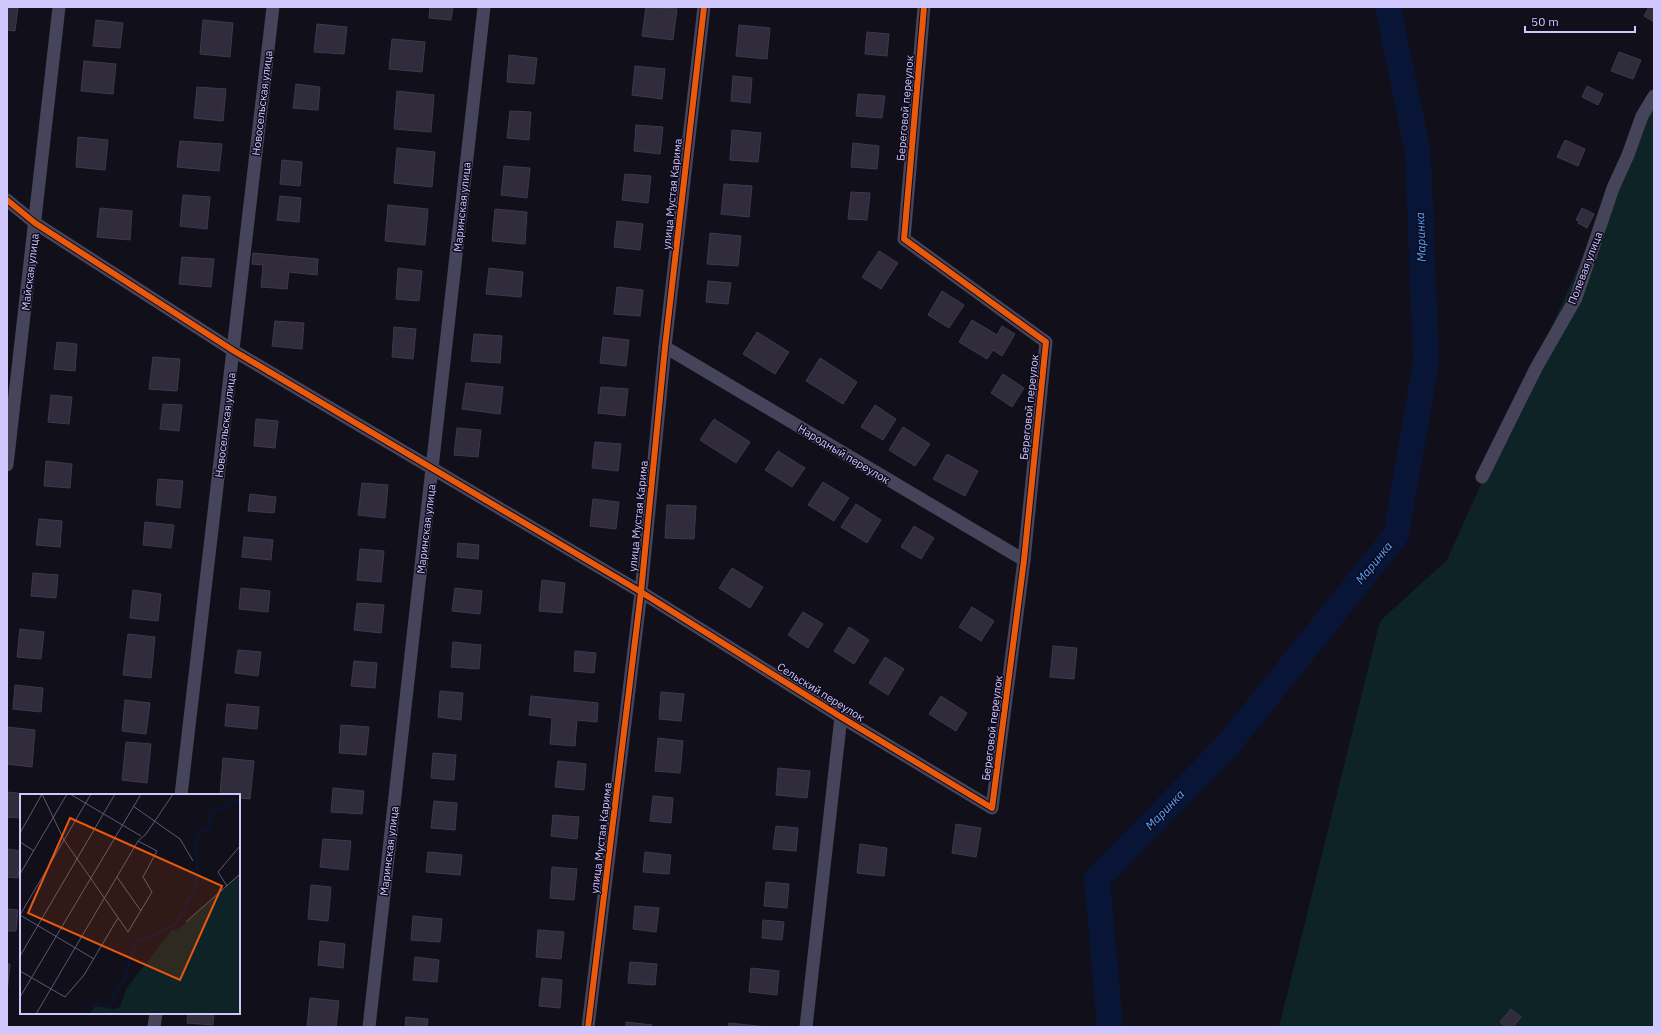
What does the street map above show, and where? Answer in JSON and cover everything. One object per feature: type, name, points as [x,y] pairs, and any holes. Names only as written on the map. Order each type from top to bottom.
[{"type":"street","name":"Майская улица","points":[[7,465],[59,7]]},
{"type":"street","name":"Новосельская улица","points":[[181,794],[273,7]]},
{"type":"street","name":"Маринская улица","points":[[369,1027],[484,7]]},
{"type":"street","name":"улица Мустая Карима","points":[[588,1027],[641,592],[665,348],[704,7]]},
{"type":"street","name":"Береговой переулок","points":[[924,7],[904,239],[1046,342],[1024,560],[992,808]]},
{"type":"street","name":"Полевая улица","points":[[1482,477],[1533,375],[1576,298],[1613,188],[1628,155],[1642,116],[1654,96]]},
{"type":"street","name":"Сельский переулок","points":[[7,200],[35,223],[234,351],[432,470],[641,592],[841,717],[992,808]]},
{"type":"street","name":"Народный переулок","points":[[665,348],[1024,560]]},
{"type":"street","name":"Сельский переулок","points":[[806,1027],[841,717]]},
{"type":"street","points":[[154,1027],[156,1014]]},
{"type":"green space","points":[[1654,98],[1654,1027],[1279,1027],[1380,621],[1447,560]]},
{"type":"building","points":[[7,7],[18,7],[15,31],[7,30]]},
{"type":"building","points":[[430,7],[453,7],[451,20],[429,18]]},
{"type":"building","points":[[646,7],[677,9],[673,40],[642,36]]},
{"type":"building","points":[[1649,7],[1654,7],[1654,22],[1644,16]]},
{"type":"building","points":[[96,20],[123,23],[120,48],[93,46]]},
{"type":"building","points":[[203,20],[233,23],[230,57],[200,54]]},
{"type":"building","points":[[317,24],[347,27],[344,54],[314,52]]},
{"type":"building","points":[[739,25],[770,28],[767,59],[736,56]]},
{"type":"building","points":[[867,32],[889,34],[887,56],[865,54]]},
{"type":"building","points":[[392,39],[425,42],[422,72],[389,69]]},
{"type":"building","points":[[1619,52],[1641,60],[1633,79],[1611,71]]},
{"type":"building","points":[[509,55],[537,58],[534,84],[507,82]]},
{"type":"building","points":[[84,61],[116,64],[113,94],[81,91]]},
{"type":"building","points":[[635,66],[665,69],[662,99],[632,95]]},
{"type":"building","points":[[733,76],[752,78],[750,103],[731,101]]},
{"type":"building","points":[[296,84],[320,87],[318,110],[293,108]]},
{"type":"building","points":[[1587,86],[1603,94],[1598,105],[1582,97]]},
{"type":"building","points":[[197,87],[226,89],[223,121],[194,118]]},
{"type":"building","points":[[397,91],[434,95],[431,132],[394,129]]},
{"type":"building","points":[[858,94],[885,96],[882,118],[856,116]]},
{"type":"building","points":[[510,111],[531,112],[529,140],[507,138]]},
{"type":"building","points":[[636,125],[663,127],[660,154],[634,151]]},
{"type":"building","points":[[732,130],[761,133],[758,162],[730,160]]},
{"type":"building","points":[[78,137],[108,140],[105,170],[76,167]]},
{"type":"building","points":[[1565,140],[1585,149],[1578,166],[1557,157]]},
{"type":"building","points":[[180,141],[222,144],[219,171],[177,167]]},
{"type":"building","points":[[853,143],[879,146],[877,169],[851,167]]},
{"type":"building","points":[[397,148],[435,152],[432,187],[394,183]]},
{"type":"building","points":[[282,160],[302,162],[300,186],[280,184]]},
{"type":"building","points":[[504,166],[530,168],[527,198],[501,195]]},
{"type":"building","points":[[625,174],[651,176],[648,203],[622,200]]},
{"type":"building","points":[[724,184],[752,186],[749,217],[721,214]]},
{"type":"building","points":[[851,192],[870,193],[867,220],[848,219]]},
{"type":"building","points":[[183,195],[210,197],[207,229],[180,226]]},
{"type":"building","points":[[280,196],[301,198],[299,222],[277,220]]},
{"type":"building","points":[[388,205],[428,209],[425,245],[385,241]]},
{"type":"building","points":[[100,208],[132,211],[130,240],[97,237]]},
{"type":"building","points":[[1582,208],[1594,214],[1587,228],[1578,223],[1579,221],[1576,220]]},
{"type":"building","points":[[495,209],[527,212],[525,244],[492,241]]},
{"type":"building","points":[[617,221],[643,224],[640,250],[614,247]]},
{"type":"building","points":[[710,233],[741,236],[738,266],[707,264]]},
{"type":"building","points":[[879,251],[898,263],[881,289],[862,277]]},
{"type":"building","points":[[253,253],[318,259],[317,275],[289,272],[287,289],[261,287],[263,265],[252,264]]},
{"type":"building","points":[[182,257],[214,259],[211,287],[179,284]]},
{"type":"building","points":[[398,268],[422,271],[419,301],[396,299]]},
{"type":"building","points":[[489,268],[523,272],[521,297],[486,294]]},
{"type":"building","points":[[708,281],[731,283],[728,304],[706,302]]},
{"type":"building","points":[[617,287],[643,290],[640,316],[614,314]]},
{"type":"building","points":[[942,291],[964,305],[949,328],[928,315]]},
{"type":"building","points":[[972,320],[997,335],[1002,326],[1015,334],[1002,356],[993,350],[987,359],[959,342]]},
{"type":"building","points":[[275,321],[304,323],[302,349],[272,346]]},
{"type":"building","points":[[394,327],[416,329],[413,359],[392,357]]},
{"type":"building","points":[[757,332],[789,352],[775,374],[743,354]]},
{"type":"building","points":[[474,334],[502,336],[500,363],[471,361]]},
{"type":"building","points":[[603,337],[629,340],[626,366],[600,363]]},
{"type":"building","points":[[57,342],[77,344],[75,371],[54,369]]},
{"type":"building","points":[[153,357],[180,359],[177,391],[149,389]]},
{"type":"building","points":[[820,358],[857,382],[843,404],[806,381]]},
{"type":"building","points":[[1003,374],[1024,388],[1012,407],[991,393]]},
{"type":"building","points":[[466,383],[503,387],[500,414],[462,409]]},
{"type":"building","points":[[601,387],[628,389],[625,416],[598,413]]},
{"type":"building","points":[[51,395],[72,397],[69,424],[48,422]]},
{"type":"building","points":[[163,404],[182,405],[179,431],[160,429]]},
{"type":"building","points":[[875,405],[896,419],[883,440],[861,427]]},
{"type":"building","points":[[256,419],[278,421],[275,448],[254,446]]},
{"type":"building","points":[[714,419],[750,442],[736,463],[700,440]]},
{"type":"building","points":[[903,427],[930,444],[915,466],[889,450]]},
{"type":"building","points":[[457,428],[481,430],[478,457],[454,455]]},
{"type":"building","points":[[595,442],[621,444],[618,471],[592,468]]},
{"type":"building","points":[[778,451],[805,468],[792,487],[765,470]]},
{"type":"building","points":[[947,454],[978,471],[965,496],[933,479]]},
{"type":"building","points":[[46,461],[72,464],[70,488],[44,486]]},
{"type":"building","points":[[158,479],[183,481],[180,508],[156,505]]},
{"type":"building","points":[[823,482],[849,498],[834,521],[808,505]]},
{"type":"building","points":[[362,483],[388,485],[385,518],[358,515]]},
{"type":"building","points":[[250,494],[276,497],[274,513],[248,511]]},
{"type":"building","points":[[593,499],[619,502],[616,529],[590,526]]},
{"type":"building","points":[[856,504],[881,520],[867,543],[841,527]]},
{"type":"building","points":[[667,505],[696,506],[694,539],[665,538]]},
{"type":"building","points":[[39,519],[62,521],[60,547],[36,545]]},
{"type":"building","points":[[145,522],[174,525],[171,548],[143,545]]},
{"type":"building","points":[[914,526],[934,538],[921,559],[901,547]]},
{"type":"building","points":[[244,537],[273,540],[271,560],[242,557]]},
{"type":"building","points":[[458,543],[479,545],[478,559],[457,557]]},
{"type":"building","points":[[360,549],[384,551],[381,582],[357,580]]},
{"type":"building","points":[[732,568],[763,587],[750,608],[719,588]]},
{"type":"building","points":[[33,573],[58,575],[56,598],[31,596]]},
{"type":"building","points":[[542,580],[565,583],[562,613],[539,611]]},
{"type":"building","points":[[241,588],[270,591],[268,612],[239,609]]},
{"type":"building","points":[[455,588],[482,591],[480,614],[452,611]]},
{"type":"building","points":[[133,590],[161,594],[158,621],[130,618]]},
{"type":"building","points":[[357,603],[384,605],[381,633],[354,630]]},
{"type":"building","points":[[972,607],[994,621],[981,641],[959,627]]},
{"type":"building","points":[[803,612],[823,624],[808,648],[788,635]]},
{"type":"building","points":[[849,627],[869,640],[854,664],[834,651]]},
{"type":"building","points":[[20,629],[44,632],[41,659],[17,657]]},
{"type":"building","points":[[128,634],[155,637],[151,678],[123,675]]},
{"type":"building","points":[[453,642],[481,645],[479,669],[451,667]]},
{"type":"building","points":[[1053,646],[1077,648],[1074,679],[1050,677]]},
{"type":"building","points":[[238,650],[261,652],[258,676],[235,673]]},
{"type":"building","points":[[575,651],[596,653],[594,673],[574,671]]},
{"type":"building","points":[[885,657],[904,669],[888,695],[869,683]]},
{"type":"building","points":[[354,661],[377,663],[375,688],[351,686]]},
{"type":"building","points":[[15,685],[43,688],[41,712],[13,709]]},
{"type":"building","points":[[440,691],[463,693],[461,720],[438,717]]},
{"type":"building","points":[[661,692],[684,694],[681,721],[659,719]]},
{"type":"building","points":[[531,696],[598,703],[597,722],[577,720],[575,746],[550,744],[552,718],[529,715]]},
{"type":"building","points":[[941,696],[967,713],[956,731],[929,714]]},
{"type":"building","points":[[125,700],[150,703],[146,734],[122,731]]},
{"type":"building","points":[[227,704],[259,707],[257,729],[225,726]]},
{"type":"building","points":[[341,725],[369,727],[366,755],[339,753]]},
{"type":"building","points":[[7,727],[35,730],[32,767],[7,764]]},
{"type":"building","points":[[658,738],[683,741],[680,773],[655,771]]},
{"type":"building","points":[[126,742],[151,744],[147,783],[122,780]]},
{"type":"building","points":[[433,753],[456,755],[454,780],[431,778]]},
{"type":"building","points":[[223,758],[254,761],[250,799],[240,798],[240,794],[220,794]]},
{"type":"building","points":[[558,761],[586,764],[584,790],[555,787]]},
{"type":"building","points":[[778,768],[810,771],[807,798],[776,795]]},
{"type":"building","points":[[333,788],[364,791],[362,814],[331,812]]},
{"type":"building","points":[[7,792],[26,794],[20,794],[20,818],[7,817]]},
{"type":"building","points":[[653,796],[673,798],[671,823],[650,821]]},
{"type":"building","points":[[434,801],[457,803],[455,830],[431,828]]},
{"type":"building","points":[[553,815],[579,817],[577,839],[551,836]]},
{"type":"building","points":[[956,824],[981,828],[976,857],[952,853]]},
{"type":"building","points":[[776,826],[798,828],[796,851],[773,849]]},
{"type":"building","points":[[323,839],[351,841],[348,870],[320,867]]},
{"type":"building","points":[[860,844],[887,848],[884,876],[857,873]]},
{"type":"building","points":[[7,849],[20,851],[18,878],[7,877]]},
{"type":"building","points":[[428,852],[462,855],[460,875],[426,872]]},
{"type":"building","points":[[645,852],[671,855],[669,874],[643,872]]},
{"type":"building","points":[[552,867],[577,869],[574,900],[550,898]]},
{"type":"building","points":[[766,882],[789,884],[787,908],[764,906]]},
{"type":"building","points":[[311,885],[331,887],[328,921],[308,919]]},
{"type":"building","points":[[635,906],[659,908],[656,932],[633,929]]},
{"type":"building","points":[[7,909],[18,910],[16,931],[7,931]]},
{"type":"building","points":[[413,916],[442,919],[440,942],[411,940]]},
{"type":"building","points":[[763,920],[784,922],[782,940],[762,938]]},
{"type":"building","points":[[538,930],[564,932],[561,959],[536,957]]},
{"type":"building","points":[[320,941],[345,944],[343,968],[318,965]]},
{"type":"building","points":[[415,957],[439,960],[437,982],[413,980]]},
{"type":"building","points":[[630,962],[657,964],[655,985],[628,983]]},
{"type":"building","points":[[7,964],[10,964],[7,993]]},
{"type":"building","points":[[751,968],[779,971],[777,995],[749,992]]},
{"type":"building","points":[[542,978],[562,980],[560,1008],[539,1006]]},
{"type":"building","points":[[310,998],[339,1001],[336,1027],[307,1027]]},
{"type":"building","points":[[1511,1009],[1521,1017],[1513,1027],[1506,1027],[1500,1022]]},
{"type":"building","points":[[188,1014],[214,1014],[213,1025],[187,1023]]},
{"type":"building","points":[[406,1017],[428,1019],[427,1027],[405,1027]]},
{"type":"building","points":[[626,1022],[652,1025],[652,1027],[626,1027]]},
{"type":"building","points":[[729,1023],[767,1027],[728,1027]]},
{"type":"waterway","name":"Маринка","points":[[1110,1027],[1097,879],[1228,745],[1396,535],[1426,362],[1418,153],[1388,7]]},
{"type":"cycle path","points":[[588,1027],[641,592],[665,347],[704,7]]},
{"type":"cycle path","points":[[7,200],[35,223],[234,351],[641,592],[841,717],[992,808],[1024,560],[1046,342],[904,239],[924,7]]}]
